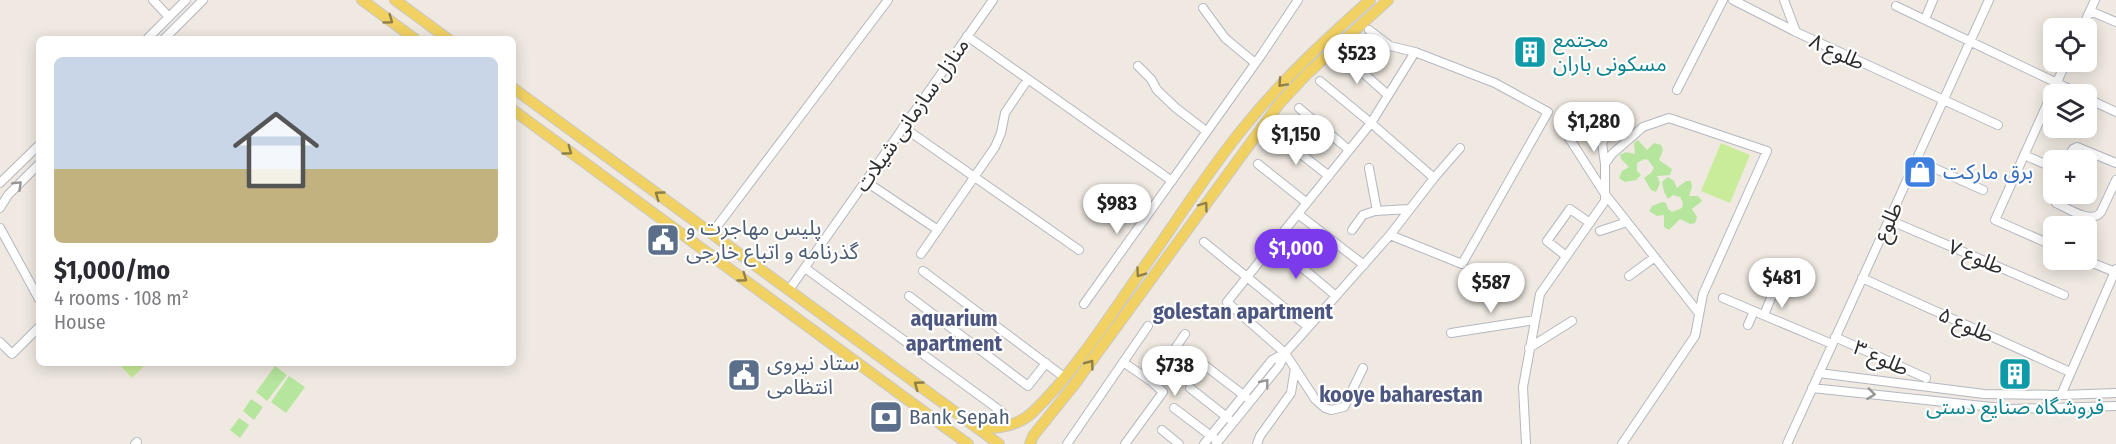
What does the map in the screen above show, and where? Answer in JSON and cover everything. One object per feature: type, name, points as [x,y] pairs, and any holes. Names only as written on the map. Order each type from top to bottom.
[{"type":"main road","points":[[362,0],[411,36]]},
{"type":"main road","points":[[395,0],[444,36]]},
{"type":"main road","points":[[972,424],[995,428],[1016,423],[1032,414],[1064,377],[1244,127],[1281,84],[1370,0]]},
{"type":"main road","points":[[1030,444],[1033,436],[1074,385],[1279,104],[1307,74],[1388,0]]},
{"type":"main road","points":[[516,90],[999,444]]},
{"type":"main road","points":[[531,101],[517,113],[968,444]]},
{"type":"main road","points":[[1064,377],[1074,385]]},
{"type":"street","points":[[153,0],[169,17]]},
{"type":"street","points":[[150,36],[186,0]]},
{"type":"street","points":[[167,36],[203,0]]},
{"type":"street","points":[[712,233],[888,0]]},
{"type":"street","name":"منازل سازمانی شیلات","points":[[789,290],[993,0]]},
{"type":"street","points":[[1084,304],[1298,0]]},
{"type":"street","points":[[1677,90],[1723,0]]},
{"type":"street","name":"طلوع ۸","points":[[1733,0],[1796,32],[1998,125]]},
{"type":"street","points":[[1784,0],[1796,32]]},
{"type":"street","points":[[1925,20],[1933,0]]},
{"type":"street","name":"طلوع","points":[[1786,444],[1989,0]]},
{"type":"street","points":[[2087,18],[2096,0]]},
{"type":"street","points":[[1896,6],[2056,83]]},
{"type":"street","points":[[178,8],[187,16]]},
{"type":"street","points":[[1203,8],[1225,38],[1255,63]]},
{"type":"street","points":[[2090,11],[2116,22]]},
{"type":"street","points":[[1369,30],[1390,46],[1415,52],[1495,83],[1548,112],[1462,264],[1390,235]]},
{"type":"street","points":[[967,36],[1172,181]]},
{"type":"street","points":[[1362,368],[1344,407],[1331,410],[1325,408],[1315,399],[1285,352],[1227,302],[1371,123],[1415,52]]},
{"type":"street","points":[[1344,55],[1388,95]]},
{"type":"street","points":[[1138,66],[1151,79],[1157,90],[1206,131]]},
{"type":"street","points":[[2043,241],[1995,220],[2061,72]]},
{"type":"street","points":[[921,254],[999,140],[1007,108],[1028,80]]},
{"type":"street","points":[[1320,81],[1434,178]]},
{"type":"street","points":[[2097,103],[2116,112]]},
{"type":"street","points":[[1299,108],[1349,150]]},
{"type":"street","points":[[1526,444],[1523,387],[1540,294],[1605,201],[1605,164],[1602,143],[1619,114]]},
{"type":"street","points":[[1605,164],[1612,154],[1642,127],[1669,118],[1767,151],[1703,294],[1695,336],[1622,444]]},
{"type":"street","points":[[903,127],[1078,250]]},
{"type":"street","points":[[1562,127],[1605,194],[1698,312]]},
{"type":"street","points":[[1278,136],[1329,176]]},
{"type":"street","points":[[0,183],[36,148]]},
{"type":"street","points":[[1204,444],[1215,440],[1247,398],[1279,366],[1285,352],[1390,235],[1460,148]]},
{"type":"street","points":[[2024,155],[2043,163]]},
{"type":"street","points":[[2097,155],[2116,163]]},
{"type":"street","points":[[28,156],[36,163]]},
{"type":"street","points":[[1916,160],[1983,190]]},
{"type":"street","points":[[1258,164],[1307,203]]},
{"type":"street","points":[[0,208],[8,195],[36,167]]},
{"type":"street","points":[[1369,168],[1377,211]]},
{"type":"street","points":[[2058,204],[2092,219],[2098,217],[2116,180]]},
{"type":"street","points":[[866,181],[938,230]]},
{"type":"street","points":[[1352,230],[1363,215],[1377,211],[1409,209]]},
{"type":"street","points":[[1566,256],[1547,241],[1570,209],[1590,223]]},
{"type":"street","points":[[1298,214],[1364,265]]},
{"type":"street","name":"طلوع ۷","points":[[1888,220],[2064,295]]},
{"type":"street","points":[[1600,231],[1627,222]]},
{"type":"street","points":[[0,228],[36,294]]},
{"type":"street","points":[[1204,242],[1308,327]]},
{"type":"street","points":[[1274,244],[1336,296]]},
{"type":"street","points":[[1629,276],[1655,257]]},
{"type":"street","points":[[2061,395],[2115,271],[2097,264]]},
{"type":"street","points":[[805,268],[1002,412]]},
{"type":"street","points":[[923,271],[1064,377]]},
{"type":"street","name":"طلوع ۵","points":[[1862,278],[2070,372]]},
{"type":"street","points":[[1764,315],[1775,288]]},
{"type":"street","points":[[909,296],[1028,386],[1046,363]]},
{"type":"street","name":"طلوع ۳","points":[[1722,298],[1926,378]]},
{"type":"street","points":[[1748,325],[1754,311]]},
{"type":"street","points":[[1451,333],[1535,320]]},
{"type":"street","points":[[1529,348],[1572,321]]},
{"type":"street","points":[[1067,444],[1148,326]]},
{"type":"street","points":[[0,342],[12,354],[36,330]]},
{"type":"street","points":[[1152,382],[1185,334]]},
{"type":"street","points":[[1123,362],[1163,392],[1125,444]]},
{"type":"street","points":[[1203,364],[1247,398]]},
{"type":"street","points":[[1257,444],[1260,436],[1291,393],[1295,368]]},
{"type":"street","points":[[1819,373],[1984,394],[2116,393]]},
{"type":"street","points":[[1896,397],[1898,383]]},
{"type":"street","points":[[1190,388],[1230,420]]},
{"type":"street","points":[[1812,388],[2011,409],[2116,406]]},
{"type":"street","points":[[1174,408],[1215,440]]},
{"type":"street","points":[[1162,430],[1179,444]]},
{"type":"green space","points":[[1638,140],[1647,150],[1654,143],[1661,145],[1663,150],[1659,160],[1672,169],[1670,175],[1657,176],[1660,183],[1656,192],[1651,190],[1644,178],[1654,168],[1648,160],[1644,159],[1637,163],[1637,171],[1641,175],[1636,180],[1625,182],[1619,178],[1622,171],[1629,167],[1620,155],[1626,152],[1635,154],[1634,143]]},
{"type":"green space","points":[[1721,143],[1750,155],[1730,203],[1701,191]]},
{"type":"green space","points":[[1668,177],[1674,181],[1677,188],[1686,181],[1691,181],[1689,196],[1698,196],[1702,201],[1692,209],[1697,217],[1695,223],[1690,224],[1680,219],[1669,230],[1664,227],[1664,215],[1657,216],[1649,211],[1652,206],[1662,202],[1666,203],[1672,212],[1682,208],[1683,203],[1680,197],[1673,195],[1668,199],[1664,192],[1662,182]]},
{"type":"green space","points":[[121,366],[144,366],[132,378]]},
{"type":"green space","points":[[275,366],[287,375],[267,401],[256,392]]},
{"type":"green space","points":[[289,376],[305,387],[286,413],[271,402]]},
{"type":"green space","points":[[251,399],[263,407],[254,420],[243,411]]},
{"type":"green space","points":[[239,418],[249,425],[240,438],[230,430]]},
{"type":"place","name":"مجتمع مسکونی باران","points":[[1530,52]]},
{"type":"place","name":"برق مارکت","points":[[1920,172]]},
{"type":"place","name":"پلیس مهاجرت و گذرنامه و اتباع خارجى","points":[[663,240]]},
{"type":"place","name":"فروشگاه صنایع دستی","points":[[2015,374]]},
{"type":"place","name":"ستاد نیروی انتظامی","points":[[744,375]]},
{"type":"place","name":"Bank Sepah","points":[[886,417]]},
{"type":"district","name":"golestan apartment","points":[[1243,311]]},
{"type":"district","name":"aquarium apartment","points":[[954,330]]},
{"type":"district","name":"kooye baharestan","points":[[1401,394]]}]
